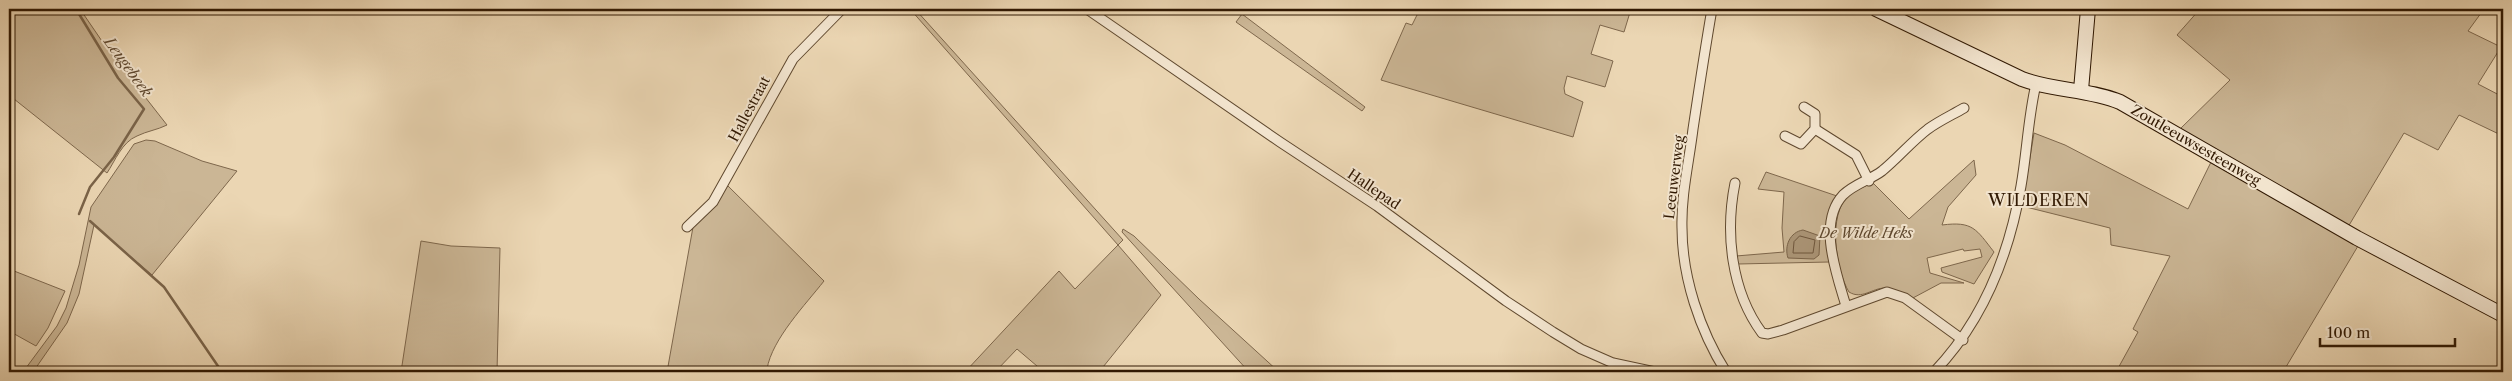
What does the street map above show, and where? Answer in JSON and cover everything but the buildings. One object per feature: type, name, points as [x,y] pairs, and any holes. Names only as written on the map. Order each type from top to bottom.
[{"type":"street","name":"Hallestraat","points":[[686,227],[717,196],[793,59],[842,9]]},
{"type":"street","name":"Hallepad","points":[[1087,9],[1288,148],[1377,206],[1506,301],[1553,332],[1581,349],[1613,363],[1655,372]]},
{"type":"street","name":"Leeuwerweg","points":[[1712,9],[1688,164],[1682,230],[1686,267],[1691,290],[1710,340],[1726,372]]},
{"type":"street","name":"Zoutleeuwsesteenweg","points":[[1876,9],[1962,52],[2036,84],[2081,90],[2106,96],[2140,112],[2356,238],[2503,314]]},
{"type":"street","points":[[2081,90],[2088,9]]},
{"type":"street","points":[[1934,372],[1963,340],[1991,286],[2007,241],[2021,186],[2036,84]]},
{"type":"street","points":[[1785,136],[1801,144],[1815,129],[1815,114],[1804,107]]},
{"type":"street","points":[[1846,306],[1832,253],[1832,217],[1843,196],[1868,181],[1927,130],[1964,108]]},
{"type":"street","points":[[1815,129],[1856,155],[1868,181]]},
{"type":"street","points":[[1735,183],[1730,210],[1730,242],[1742,294],[1762,333],[1768,334],[1783,330],[1887,292],[1895,293],[1963,340]]},
{"type":"green space","points":[[9,9],[80,9],[106,47],[167,125],[141,134],[127,143],[107,173],[9,95]]},
{"type":"green space","points":[[910,9],[915,9],[1123,240],[1118,245]]},
{"type":"green space","points":[[1420,9],[1631,9],[1624,32],[1600,25],[1591,54],[1613,61],[1605,87],[1567,76],[1564,88],[1565,94],[1583,102],[1573,137],[1381,80],[1406,23],[1412,25]]},
{"type":"green space","points":[[2200,9],[2484,9],[2468,31],[2501,47],[2478,84],[2503,97],[2503,136],[2459,115],[2438,150],[2404,133],[2348,227],[2180,129],[2230,80],[2177,35]]},
{"type":"green space","points":[[1242,14],[1365,107],[1362,111],[1236,22]]},
{"type":"green space","points":[[2034,133],[2065,145],[2188,209],[2212,160],[2358,246],[2283,372],[2116,372],[2138,332],[2133,329],[2170,256],[2111,245],[2110,228],[2022,206]]},
{"type":"green space","points":[[146,140],[155,141],[202,161],[237,171],[152,275],[94,225],[79,294],[67,323],[33,372],[23,372],[57,326],[66,308],[79,265],[91,207],[134,144]]},
{"type":"green space","name":"De Wilde Heks","points":[[1974,160],[1976,175],[1948,207],[1942,225],[1961,224],[1973,228],[1994,252],[1974,284],[1942,272],[1941,268],[1982,257],[1980,249],[1964,251],[1963,249],[1927,258],[1930,273],[1964,283],[1941,283],[1911,299],[1889,288],[1880,288],[1858,295],[1849,292],[1844,283],[1837,257],[1836,229],[1842,204],[1849,195],[1873,183],[1909,219]]},
{"type":"green space","points":[[1766,172],[1837,196],[1827,248],[1829,262],[1738,264],[1736,256],[1784,252],[1782,228],[1784,192],[1758,189]]},
{"type":"green space","points":[[727,185],[824,281],[791,322],[775,346],[767,369],[772,372],[667,372],[693,227]]},
{"type":"green space","points":[[1123,229],[1134,236],[1279,372],[1249,372],[1122,232]]},
{"type":"green space","points":[[421,241],[451,246],[500,248],[497,372],[401,372]]},
{"type":"green space","points":[[1118,245],[1161,295],[1099,372],[1044,372],[1017,349],[995,372],[965,372],[1059,271],[1075,289]]},
{"type":"green space","points":[[9,269],[65,291],[48,328],[36,346],[9,331]]},
{"type":"water","points":[[1803,230],[1820,236],[1819,255],[1814,259],[1788,258],[1789,240],[1798,231]]},
{"type":"waterway","name":"Leugebeek","points":[[76,9],[118,78],[144,109],[114,157],[90,187],[79,214]]},
{"type":"waterway","name":"Leugebeek","points":[[90,221],[164,287],[222,372]]},
{"type":"district","name":"WILDEREN","points":[[2039,200]]}]
